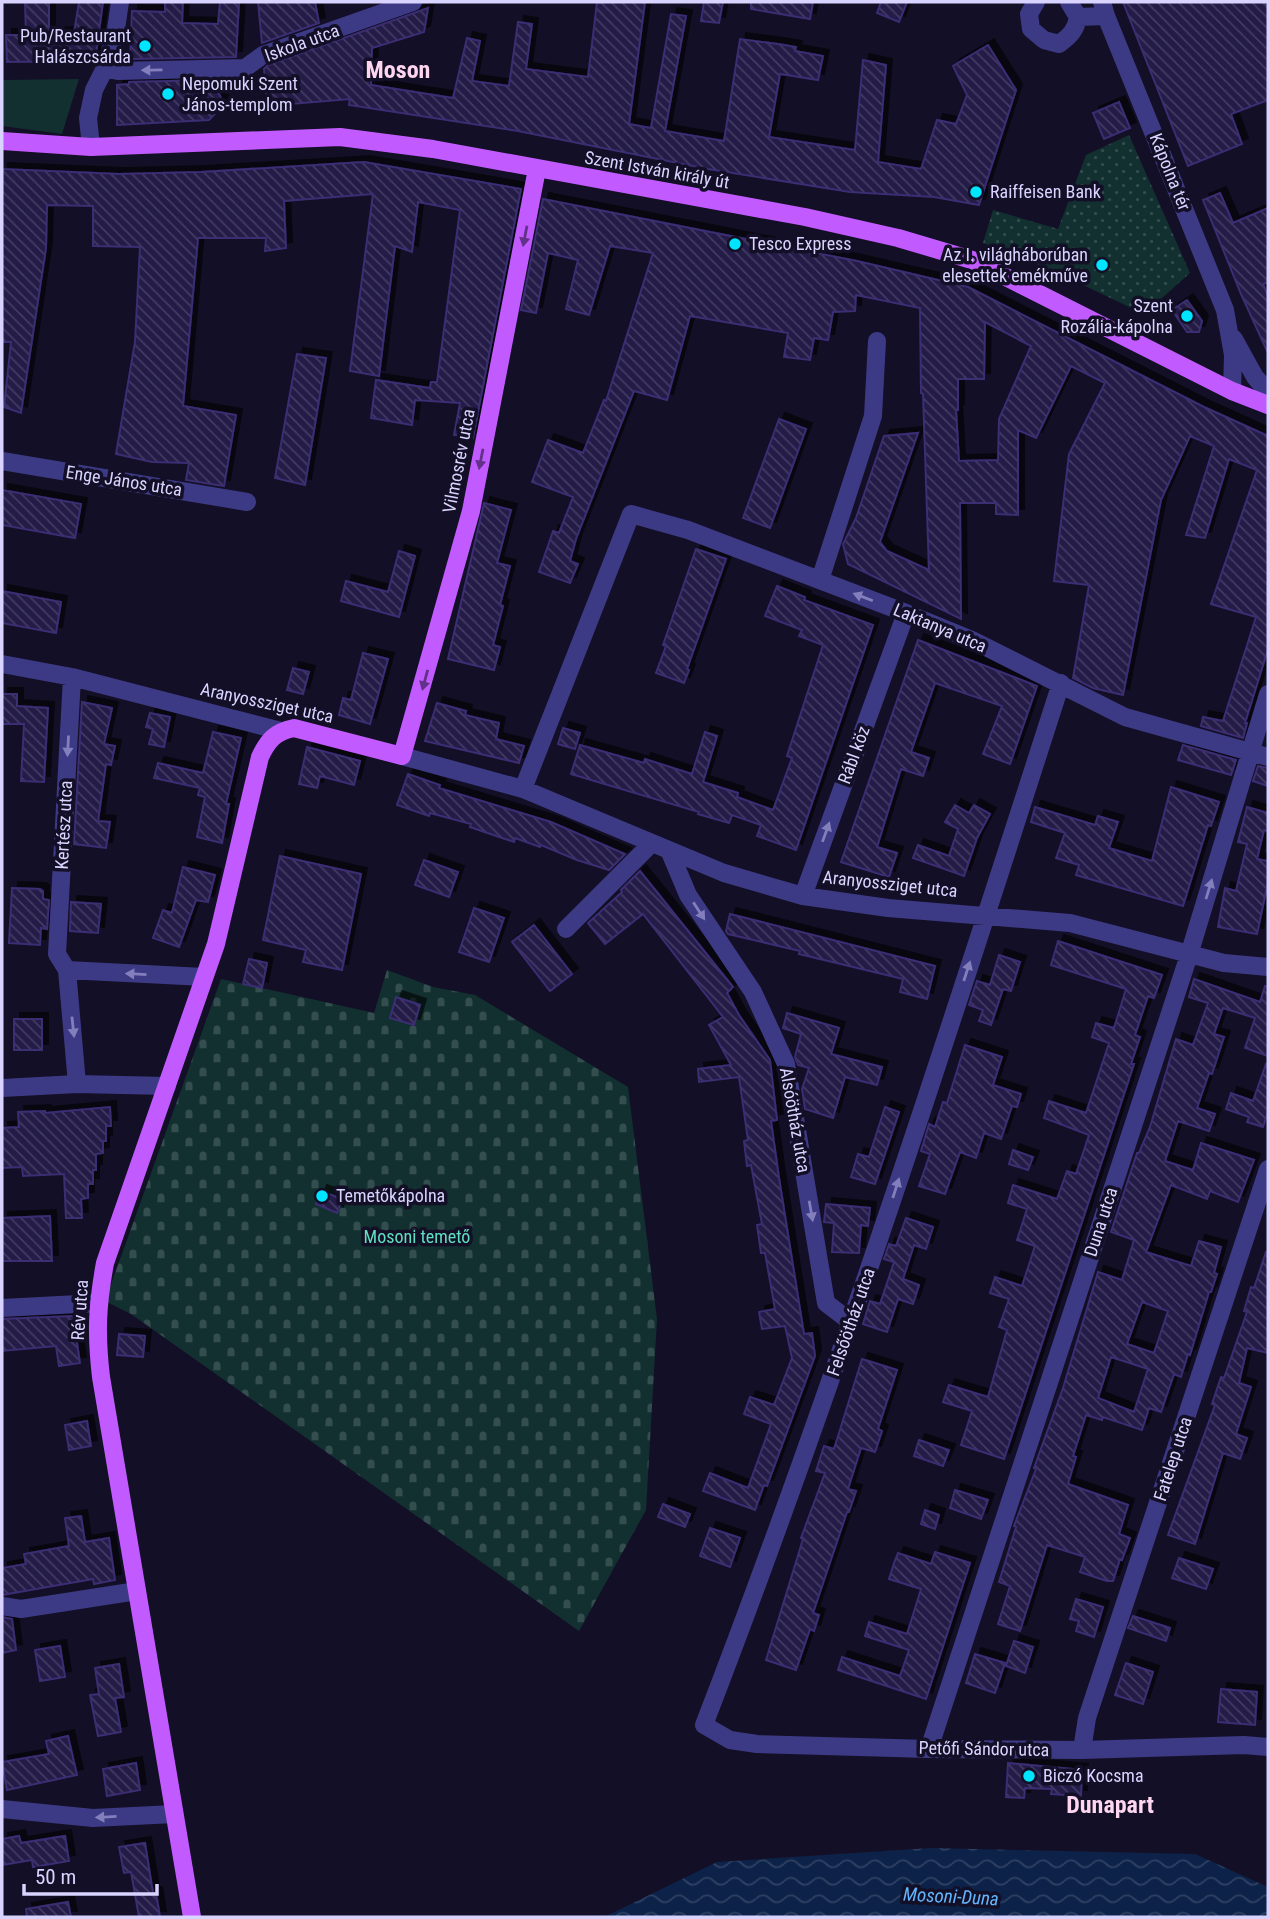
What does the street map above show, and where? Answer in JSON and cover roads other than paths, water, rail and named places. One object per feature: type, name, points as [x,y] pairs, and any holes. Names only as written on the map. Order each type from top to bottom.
[{"type":"main road","name":"Szent István király út","points":[[2,141],[91,147],[340,137],[433,149],[804,217],[898,238],[972,260],[1232,391],[1268,405]]},
{"type":"main road","name":"Vilmosrév utca","points":[[402,756],[471,511],[537,169]]},
{"type":"main road","name":"Aranyossziget utca","points":[[281,731],[294,728],[402,756]]},
{"type":"main road","name":"Rév utca","points":[[192,1917],[100,1364],[97,1340],[98,1303],[105,1263],[226,908],[260,757],[269,740],[281,731]]},
{"type":"street","points":[[91,147],[88,118],[94,90],[105,68],[116,29],[120,2]]},
{"type":"street","name":"Iskola utca","points":[[105,68],[118,71],[245,68],[263,55],[413,2]]},
{"type":"street","points":[[1033,8],[1031,29],[1044,40],[1059,44],[1070,36],[1077,26],[1074,9],[1104,9]]},
{"type":"street","name":"Kápolna tér","points":[[1104,9],[1225,310],[1233,355],[1232,391]]},
{"type":"street","name":"Kápolna tér","points":[[1228,329],[1255,377],[1268,392]]},
{"type":"street","points":[[820,580],[873,416],[877,341]]},
{"type":"street","name":"Enge János utca","points":[[2,461],[247,502]]},
{"type":"street","name":"Laktanya utca","points":[[523,789],[632,514],[688,530],[972,640],[1125,717],[1259,755]]},
{"type":"street","name":"Rábl köz","points":[[803,896],[906,613]]},
{"type":"street","name":"Aranyossziget utca","points":[[2,664],[72,677],[281,731]]},
{"type":"street","name":"Kertész utca","points":[[72,677],[57,954],[67,970],[78,1084]]},
{"type":"street","points":[[985,915],[1060,683]]},
{"type":"street","name":"Duna utca","points":[[929,1749],[1189,955],[1259,755],[1268,694]]},
{"type":"street","name":"Aranyossziget utca","points":[[402,756],[523,789],[724,873],[803,896],[888,908],[1070,923],[1224,963],[1268,967]]},
{"type":"street","points":[[566,929],[652,843]]},
{"type":"street","name":"Alsóötház utca","points":[[669,850],[688,895],[753,992],[786,1064],[826,1303],[851,1322]]},
{"type":"street","name":"Felsőötház utca","points":[[704,1725],[742,1627],[851,1322],[985,915]]},
{"type":"street","points":[[67,970],[204,977]]},
{"type":"street","points":[[2,1088],[78,1084],[167,1086]]},
{"type":"street","name":"Fatelep utca","points":[[1082,1750],[1087,1718],[1268,1169]]},
{"type":"street","points":[[2,1308],[98,1303]]},
{"type":"street","points":[[2,1606],[21,1609],[137,1591]]},
{"type":"street","name":"Petőfi Sándor utca","points":[[704,1725],[730,1740],[757,1744],[1082,1750],[1244,1745],[1268,1747]]},
{"type":"street","points":[[2,1809],[93,1818],[174,1814]]},
{"type":"water","name":"Mosoni-Duna","points":[[931,1848],[1195,1854],[1268,1887],[1268,1917],[604,1917],[717,1862]]},
{"type":"place","name":"Pub/Restaurant Halászcsárda","points":[[145,46]]},
{"type":"place","name":"Nepomuki Szent János-templom","points":[[168,94]]},
{"type":"place","name":"Raiffeisen Bank","points":[[976,192]]},
{"type":"place","name":"Tesco Express","points":[[735,244]]},
{"type":"place","name":"Az I. világháborúban elesettek emékműve","points":[[1102,265]]},
{"type":"place","name":"Szent Rozália-kápolna","points":[[1187,316]]},
{"type":"place","name":"Temetőkápolna","points":[[322,1196]]},
{"type":"place","name":"Biczó Kocsma","points":[[1029,1776]]},
{"type":"district","name":"Moson","points":[[398,70]]},
{"type":"district","name":"Dunapart","points":[[1110,1805]]},
{"type":"park label","name":"Mosoni temető","points":[[417,1237]]}]
